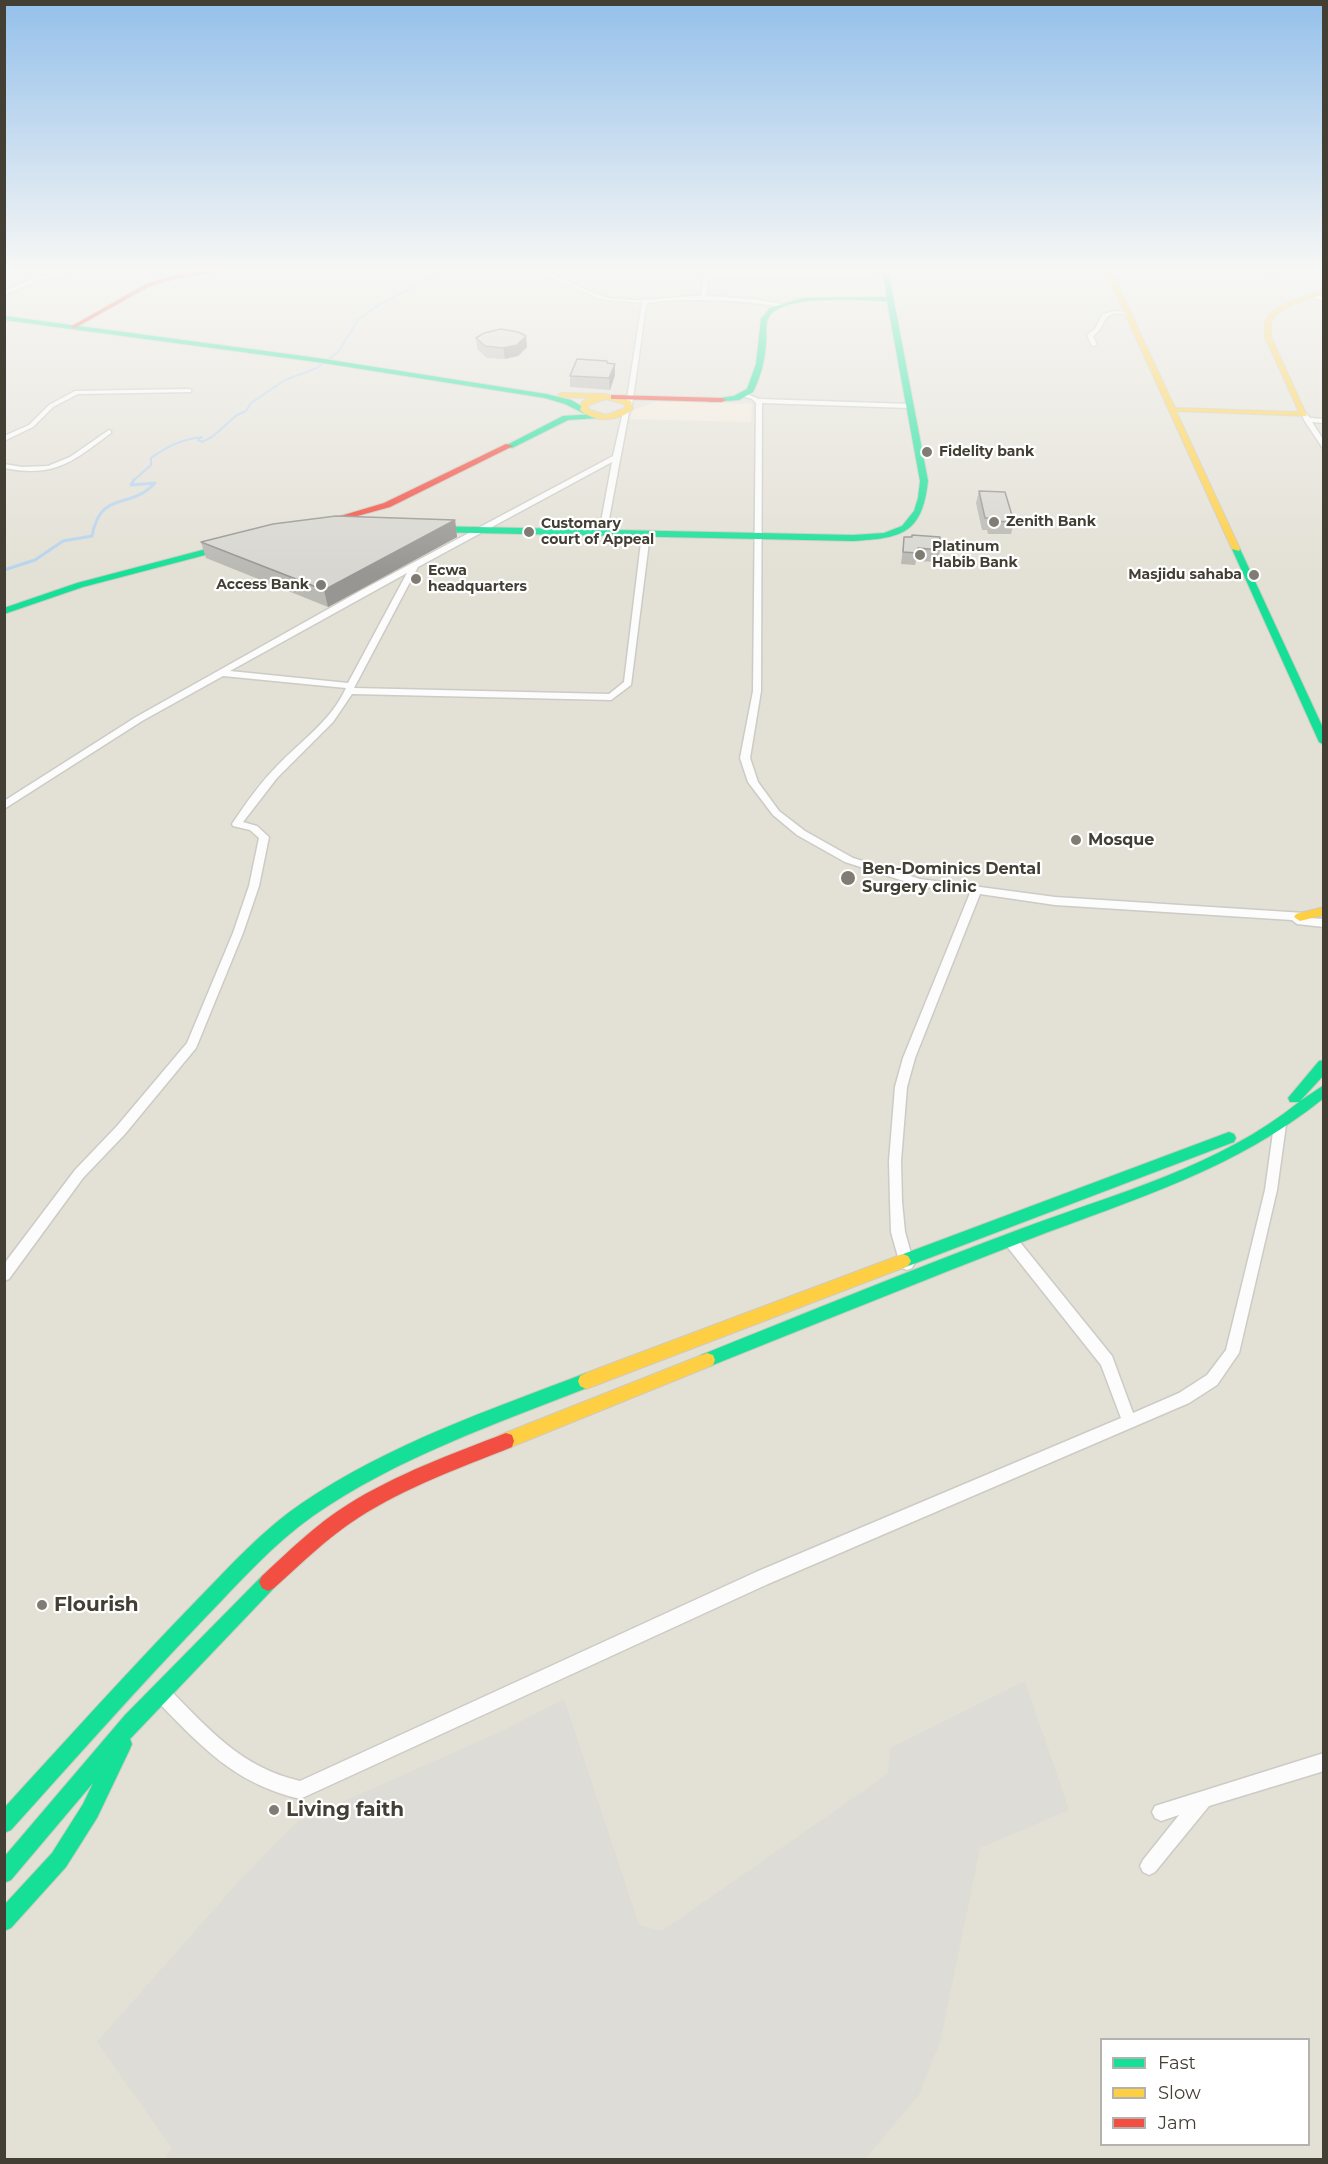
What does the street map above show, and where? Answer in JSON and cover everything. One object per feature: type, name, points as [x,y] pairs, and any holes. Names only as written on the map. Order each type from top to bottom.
[{"type":"main road","points":[[385,371],[558,399],[590,411]]},
{"type":"main road","points":[[332,517],[361,527],[306,526],[332,517],[387,505],[552,424],[590,411],[661,399],[739,401],[752,398],[759,392],[758,371]]},
{"type":"main road","points":[[416,529],[735,537],[757,544],[893,535],[912,526],[919,512],[924,492],[924,481],[897,371]]},
{"type":"main road","points":[[1154,371],[1323,742]]},
{"type":"main road","points":[[1161,371],[1323,717]]},
{"type":"main road","points":[[1178,409],[1306,417],[1284,371]]},
{"type":"main road","points":[[530,394],[608,397],[628,406]]},
{"type":"main road","points":[[552,424],[590,411],[608,397]]},
{"type":"main road","points":[[4,611],[80,585],[238,543]]},
{"type":"main road","points":[[1300,917],[1322,920]]},
{"type":"main road","points":[[4,1823],[169,1640],[262,1546],[304,1512],[337,1490],[402,1455],[466,1427],[1227,1139],[1284,1107],[1321,1073]]},
{"type":"main road","points":[[5,1872],[132,1722],[263,1586],[327,1530],[367,1503],[442,1467],[914,1277],[1199,1168],[1236,1151],[1280,1125],[1308,1105],[1323,1090]]},
{"type":"main road","points":[[4,1921],[66,1850],[106,1781],[132,1722]]},
{"type":"main road","points":[[16,1789],[54,1767]]},
{"type":"street","points":[[603,533],[620,432],[628,406],[633,371]]},
{"type":"street","points":[[4,439],[31,426],[51,406],[77,392],[189,391]]},
{"type":"street","points":[[904,406],[752,398],[757,544],[758,691],[745,758],[748,773],[760,794],[788,823],[849,860],[919,882],[1055,901],[1300,917]]},
{"type":"street","points":[[590,411],[615,424],[620,432]]},
{"type":"street","points":[[1306,417],[1323,421]]},
{"type":"street","points":[[1306,417],[1323,448]]},
{"type":"street","points":[[4,465],[39,471],[55,469],[109,432]]},
{"type":"street","points":[[4,806],[139,719],[415,565],[617,458]]},
{"type":"street","points":[[222,673],[350,688],[611,698],[628,684],[646,534]]},
{"type":"street","points":[[4,1275],[79,1174],[121,1130],[192,1045],[238,933],[254,886],[263,845],[264,837],[253,828],[237,824],[256,796],[280,768],[345,704],[350,688],[415,565]]},
{"type":"street","points":[[914,1277],[906,1260],[898,1232],[895,1149],[901,1087],[909,1058],[976,891]]},
{"type":"street","points":[[1269,915],[1322,920]]},
{"type":"street","points":[[160,1692],[237,1766],[284,1788],[300,1790],[762,1578],[1184,1398],[1199,1390],[1221,1370],[1232,1353],[1271,1190],[1280,1125]]},
{"type":"street","points":[[1010,1240],[1107,1361],[1129,1421]]},
{"type":"street","points":[[1161,1812],[1323,1762]]},
{"type":"street","points":[[1149,1866],[1202,1801]]},
{"type":"shaded area","points":[[5,371],[1323,371],[1323,2159],[5,2160]]},
{"type":"shaded area","points":[[658,401],[752,404],[751,422],[630,419],[633,410]]},
{"type":"shaded area","points":[[1025,1681],[1069,1810],[980,1848],[941,2039],[919,2095],[865,2159],[164,2159],[172,2148],[97,2042],[241,1879],[297,1822],[500,1732],[564,1699],[639,1925],[662,1931],[888,1774],[890,1748]]},
{"type":"building","points":[[572,371],[612,371],[609,378],[570,376]]},
{"type":"building","points":[[979,491],[1005,492],[1014,522],[991,521],[990,518],[985,518]]},
{"type":"building","points":[[336,516],[455,520],[324,590],[201,542],[273,524]]},
{"type":"building","points":[[912,535],[940,537],[940,550],[918,548],[917,553],[903,552],[904,537],[912,537]]},
{"type":"waterway","points":[[134,480],[151,465],[151,458],[163,450],[188,439],[202,437],[198,440],[202,442],[212,437],[237,415],[246,411],[251,403],[285,380],[309,371]]},
{"type":"waterway","points":[[4,570],[35,560],[63,541],[92,536],[96,521],[109,506],[135,496],[155,483],[131,485],[134,480]]},
{"type":"traffic: fast","points":[[387,371],[546,396],[568,402],[586,411]]},
{"type":"traffic: fast","points":[[710,400],[736,398],[750,390],[758,371]]},
{"type":"traffic: fast","points":[[429,529],[853,538],[895,533],[913,521],[922,498],[924,481],[904,371]]},
{"type":"traffic: fast","points":[[509,446],[566,418],[596,416]]},
{"type":"traffic: fast","points":[[4,611],[80,585],[229,546]]},
{"type":"traffic: fast","points":[[1236,549],[1324,742]]},
{"type":"traffic: fast","points":[[1295,1098],[1324,1065]]},
{"type":"traffic: fast","points":[[707,1360],[947,1264],[1183,1175],[1257,1138],[1292,1116],[1324,1090]]},
{"type":"traffic: fast","points":[[903,1261],[1229,1138]]},
{"type":"traffic: fast","points":[[4,1823],[178,1632],[253,1555],[293,1520],[339,1489],[407,1453],[586,1381]]},
{"type":"traffic: fast","points":[[4,1873],[132,1722],[268,1582]]},
{"type":"traffic: fast","points":[[4,1921],[59,1860],[90,1811],[122,1744]]},
{"type":"traffic: slow","points":[[1154,371],[1236,549]]},
{"type":"traffic: slow","points":[[1178,409],[1304,414],[1284,371]]},
{"type":"traffic: slow","points":[[562,395],[605,396],[628,403],[629,409],[618,415],[606,417],[584,410],[585,404],[593,399],[604,397]]},
{"type":"traffic: slow","points":[[1300,917],[1324,911]]},
{"type":"traffic: slow","points":[[586,1381],[903,1261]]},
{"type":"traffic: slow","points":[[506,1441],[707,1360]]},
{"type":"traffic: jam","points":[[614,397],[722,400]]},
{"type":"traffic: jam","points":[[321,523],[387,505],[509,446]]},
{"type":"traffic: jam","points":[[268,1582],[324,1532],[372,1499],[439,1467],[506,1441]]},
{"type":"place","name":"Fidelity bank","points":[[927,452]]},
{"type":"place","name":"Zenith Bank","points":[[994,522]]},
{"type":"place","name":"Customary court of Appeal","points":[[529,532]]},
{"type":"place","name":"Platinum Habib Bank","points":[[920,555]]},
{"type":"place","name":"Masjidu sahaba","points":[[1254,575]]},
{"type":"place","name":"Ecwa headquarters","points":[[416,579]]},
{"type":"place","name":"Access Bank","points":[[321,585]]},
{"type":"place","name":"Mosque","points":[[1076,840]]},
{"type":"place","name":"Ben-Dominics Dental Surgery clinic","points":[[848,878]]},
{"type":"place","name":"Flourish","points":[[42,1605]]},
{"type":"place","name":"Living faith","points":[[274,1810]]}]
